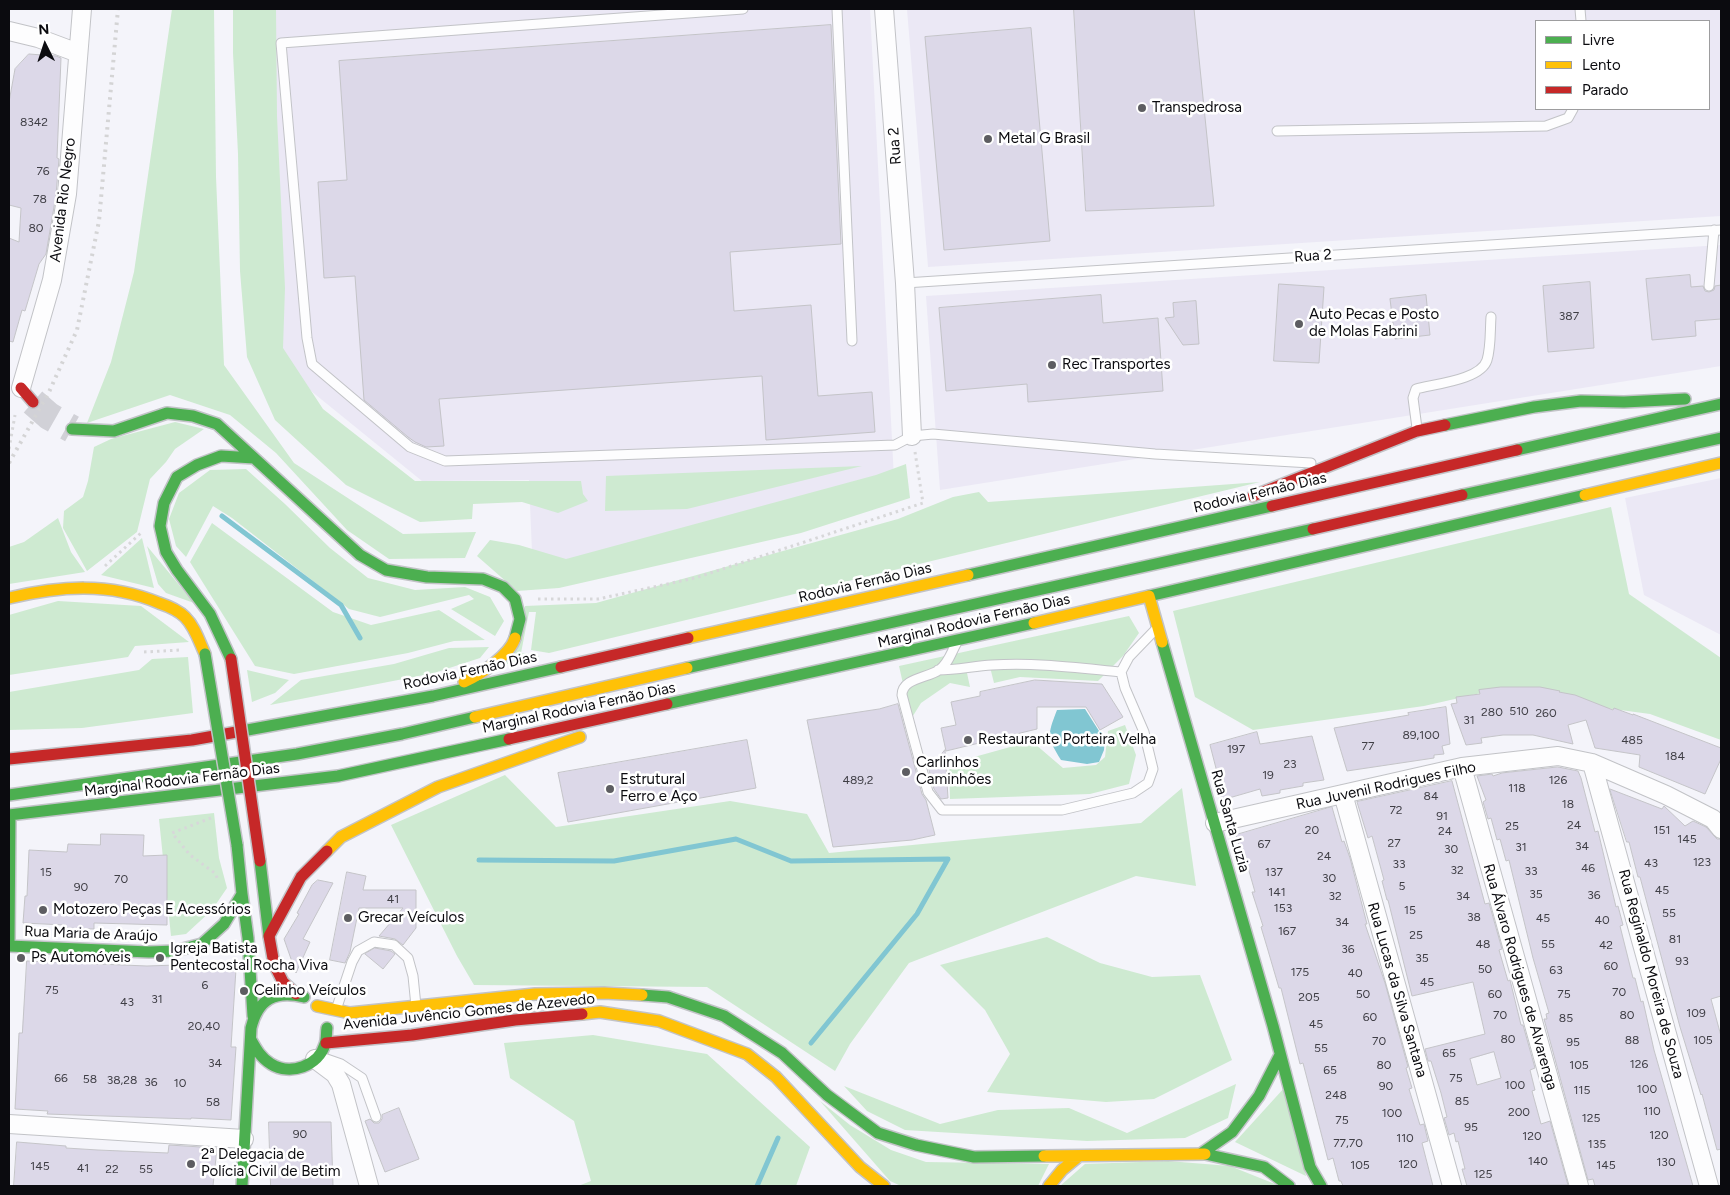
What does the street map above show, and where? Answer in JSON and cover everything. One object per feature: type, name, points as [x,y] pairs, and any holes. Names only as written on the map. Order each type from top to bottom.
[{"type":"main road","points":[[21,388],[34,402]]},
{"type":"main road","points":[[1182,526],[1417,430],[1581,401],[1624,402],[1721,398]]},
{"type":"main road","name":"Rodovia Fernão Dias","points":[[9,759],[192,740],[433,696],[1721,404]]},
{"type":"main road","points":[[72,429],[114,431],[147,418],[167,414],[193,416],[217,424],[360,555],[386,570],[428,577],[483,579],[503,587],[514,599],[520,619],[513,644],[496,661],[475,677],[433,696]]},
{"type":"main road","points":[[9,794],[297,754],[402,734],[578,692],[1721,438]]},
{"type":"main road","points":[[254,458],[222,456],[197,465],[177,477],[164,503],[160,526],[166,552],[176,570],[210,614],[231,658],[260,861],[268,936],[274,964],[283,982],[296,994]]},
{"type":"main road","name":"Marginal Rodovia Fernão Dias","points":[[9,815],[338,776],[958,641],[1721,463]]},
{"type":"main road","points":[[9,598],[50,590],[81,587],[128,591],[155,600],[179,613],[193,628],[205,654],[236,845],[248,938],[254,1016]]},
{"type":"main road","name":"Rua Santa Luzia","points":[[1149,596],[1215,823],[1310,1167],[1321,1186]]},
{"type":"main road","points":[[268,936],[301,877],[340,836],[438,787],[691,699]]},
{"type":"main road","points":[[9,815],[9,945]]},
{"type":"main road","name":"Rua Maria de Araújo","points":[[9,945],[175,952],[202,944],[224,924],[242,894]]},
{"type":"main road","name":"Avenida Juvêncio Gomes de Azevedo","points":[[317,1006],[350,1013],[535,994],[604,992],[668,997],[724,1016],[782,1053],[826,1096],[878,1133],[916,1146],[974,1157],[1202,1153],[1264,1166],[1289,1186]]},
{"type":"main road","points":[[242,1186],[245,1111],[251,1040],[250,1028],[254,1016],[261,1005],[271,998],[283,994],[296,994],[308,998],[317,1006],[326,1024],[326,1042],[317,1057],[300,1068],[288,1070],[275,1068],[264,1061],[256,1052],[251,1040]]},
{"type":"main road","name":"Avenida Juvêncio Gomes de Azevedo","points":[[326,1042],[412,1035],[515,1020],[600,1012],[659,1021],[747,1054],[776,1077],[860,1167],[884,1186]]},
{"type":"main road","points":[[1202,1153],[1232,1132],[1259,1096],[1280,1055]]},
{"type":"main road","points":[[275,1077],[288,1070]]},
{"type":"main road","points":[[245,1111],[259,1088]]},
{"type":"main road","points":[[1049,1186],[1062,1170],[1079,1156]]},
{"type":"street","name":"Avenida Rio Negro","points":[[21,388],[52,280],[67,194],[82,9]]},
{"type":"street","name":"Rua 2","points":[[884,9],[905,284],[912,436]]},
{"type":"street","points":[[9,31],[38,38],[78,53]]},
{"type":"street","name":"Rua Juvenil Rodrigues Filho","points":[[1215,823],[1462,767],[1558,756],[1592,763],[1666,795],[1713,819],[1721,829]]},
{"type":"street","name":"Rua Reginaldo Moreira de Souza","points":[[1592,763],[1709,1186]]},
{"type":"street","name":"Rua Álvaro Rodrigues de Alvarenga","points":[[1462,767],[1578,1186]]},
{"type":"street","name":"Rua Lucas da Silva Santana","points":[[1343,794],[1452,1186]]},
{"type":"street","points":[[317,1057],[335,1074],[341,1084],[369,1186]]},
{"type":"street","points":[[9,1124],[244,1139]]},
{"type":"lane","points":[[743,9],[281,44],[307,338],[312,364],[410,448],[445,461],[895,445],[912,436],[933,434],[1155,454],[1331,464]]},
{"type":"lane","points":[[837,9],[852,341]]},
{"type":"lane","points":[[1277,131],[1546,126],[1568,118],[1572,110]]},
{"type":"lane","points":[[1709,286],[1717,230]]},
{"type":"lane","name":"Rua 2","points":[[905,284],[1717,230]]},
{"type":"lane","points":[[1417,430],[1414,398],[1416,389],[1465,378],[1480,370],[1487,361],[1491,317]]},
{"type":"lane","points":[[958,641],[947,662],[938,670],[908,683],[902,690],[928,792],[942,810],[1062,810],[1133,793],[1148,783],[1153,769],[1144,732],[1125,688],[1121,672],[1130,657],[1158,627]]},
{"type":"lane","points":[[938,670],[957,670],[993,665],[1121,672]]},
{"type":"lane","points":[[335,1010],[352,962],[358,952],[374,942],[394,944],[408,958],[413,976],[416,1006]]},
{"type":"lane","points":[[317,1057],[340,1064],[362,1078],[376,1117]]},
{"type":"path","points":[[9,449],[16,414]]},
{"type":"path","points":[[514,599],[598,599],[695,578],[923,503],[912,436]]},
{"type":"path","points":[[103,568],[143,531]]},
{"type":"path","points":[[144,652],[187,650]]},
{"type":"path","points":[[214,813],[210,820],[172,833],[190,855],[216,874],[219,882]]},
{"type":"shaded area","points":[[267,9],[870,9],[894,479],[533,576],[529,480],[422,481],[295,378],[277,346]]},
{"type":"shaded area","points":[[907,9],[1721,9],[1721,216],[928,267]]},
{"type":"shaded area","points":[[1721,245],[1721,366],[940,490],[926,296]]},
{"type":"shaded area","points":[[1721,478],[1721,635],[1644,595],[1625,498]]},
{"type":"green space","points":[[172,9],[214,9],[216,177],[224,365],[294,463],[403,534],[476,532],[465,558],[389,559],[347,530],[276,453],[230,415],[170,395],[87,423],[111,362],[134,272]]},
{"type":"green space","points":[[233,9],[276,9],[277,116],[285,288],[283,348],[323,409],[415,481],[581,481],[583,494],[588,501],[558,513],[522,502],[473,504],[472,519],[420,522],[346,485],[275,420],[247,357],[240,271]]},
{"type":"green space","points":[[175,422],[204,429],[175,449],[150,479],[137,532],[87,571],[63,528],[64,511],[83,497],[94,447],[111,439]]},
{"type":"green space","points":[[906,464],[910,498],[801,533],[559,588],[517,591],[477,556],[490,540],[519,545],[566,559],[876,475]]},
{"type":"green space","points":[[862,466],[687,509],[605,511],[606,476]]},
{"type":"green space","points":[[246,469],[330,548],[368,578],[415,590],[465,587],[490,597],[504,621],[495,636],[451,609],[474,599],[469,595],[380,617],[349,609],[232,518],[213,506],[186,557],[176,546],[169,519],[179,493],[210,470]]},
{"type":"green space","points":[[1260,482],[549,653],[531,650],[536,612],[529,612],[521,653],[540,656],[503,665],[525,606],[596,603],[898,519],[953,497],[979,492],[988,502]]},
{"type":"green space","points":[[1611,507],[1629,594],[1721,658],[1721,740],[1650,714],[1598,707],[1503,688],[1424,706],[1253,730],[1195,697],[1173,611]]},
{"type":"green space","points":[[58,518],[71,552],[85,572],[9,584],[9,547],[24,542]]},
{"type":"green space","points":[[212,523],[333,612],[371,625],[439,610],[485,640],[454,641],[408,653],[294,674],[255,666],[190,562]]},
{"type":"green space","points":[[142,538],[154,588],[101,575]]},
{"type":"green space","points":[[147,546],[194,603],[166,593],[158,584]]},
{"type":"green space","points":[[58,601],[141,606],[189,642],[135,646],[128,657],[9,675],[9,615]]},
{"type":"green space","points":[[1129,616],[1139,633],[1123,656],[1098,681],[1020,677],[994,683],[990,667],[967,673],[970,687],[950,683],[921,703],[911,719],[899,666]]},
{"type":"green space","points":[[489,647],[480,658],[434,673],[270,705],[301,680],[394,664],[449,648]]},
{"type":"green space","points":[[188,657],[193,713],[82,728],[9,730],[9,692],[139,670],[152,659]]},
{"type":"green space","points":[[247,670],[289,680],[275,693],[252,702]]},
{"type":"green space","points":[[1125,725],[1136,755],[1129,784],[1090,794],[950,799],[949,764],[1021,744],[1035,744],[1063,768],[1096,765],[1105,757],[1108,731]]},
{"type":"green space","points":[[505,775],[556,827],[730,801],[807,814],[829,853],[1141,823],[1182,788],[1196,886],[1136,876],[909,963],[850,1044],[835,1071],[707,987],[474,985],[457,956],[391,825]]},
{"type":"green space","points":[[214,813],[219,858],[227,888],[212,910],[186,934],[171,936],[159,819]]},
{"type":"green space","points":[[1047,937],[1100,963],[1152,977],[1200,975],[1232,1060],[1154,1099],[1106,1102],[987,1092],[1010,1054],[985,1010],[940,965]]},
{"type":"green space","points":[[593,1035],[707,1054],[810,1147],[796,1186],[578,1186],[591,1181],[574,1121],[510,1078],[504,1043]]},
{"type":"green space","points":[[1236,1084],[1228,1118],[1185,1138],[1087,1141],[905,1130],[867,1111],[844,1086],[940,1124],[998,1110],[1069,1108],[1127,1133]]},
{"type":"green space","points":[[1285,1087],[1306,1176],[1235,1142]]},
{"type":"green space","points":[[820,1101],[850,1125],[891,1150],[926,1162],[1049,1164],[1038,1186],[901,1186],[890,1181]]},
{"type":"green space","points":[[1168,1161],[1230,1166],[1280,1186],[1060,1186],[1085,1164]]},
{"type":"water","points":[[1085,709],[1099,731],[1105,735],[1104,750],[1099,762],[1087,764],[1061,760],[1050,736],[1051,726],[1057,710]]},
{"type":"building","name":"Transpedrosa","points":[[1074,9],[1194,9],[1214,206],[1086,211]]},
{"type":"building","points":[[831,25],[841,244],[730,252],[734,311],[811,305],[818,396],[872,392],[875,432],[766,440],[762,376],[439,399],[444,446],[426,447],[415,442],[364,400],[355,276],[324,278],[318,182],[347,180],[339,61]]},
{"type":"building","name":"Metal G Brasil","points":[[1031,28],[1050,241],[944,250],[925,37]]},
{"type":"building","points":[[29,54],[61,58],[57,158],[59,159],[56,195],[46,254],[39,264],[25,311],[22,310],[13,342],[9,341],[9,238],[19,242],[21,208],[9,205],[9,102],[15,69]]},
{"type":"building","points":[[1690,275],[1691,287],[1703,286],[1705,291],[1709,292],[1714,290],[1715,286],[1721,285],[1721,319],[1695,321],[1696,336],[1652,340],[1646,279]]},
{"type":"building","points":[[1590,282],[1594,348],[1548,352],[1543,286]]},
{"type":"building","name":"Auto Pecas e Posto de Molas Fabrini","points":[[1279,284],[1324,287],[1319,363],[1274,361]]},
{"type":"building","name":"Rec Transportes","points":[[1101,295],[1103,323],[1158,318],[1163,391],[1028,402],[1027,384],[946,391],[939,308]]},
{"type":"building","points":[[1426,295],[1430,335],[1395,339],[1390,299]]},
{"type":"building","points":[[1196,301],[1199,344],[1183,345],[1165,318],[1174,317],[1173,303]]},
{"type":"building","name":"Restaurante Porteira Velha","points":[[1035,680],[1102,684],[1123,717],[1100,730],[1086,707],[1037,707],[1037,729],[946,751],[941,728],[956,725],[951,702],[980,696],[980,692]]},
{"type":"building","points":[[1501,687],[1540,687],[1575,695],[1613,710],[1614,708],[1633,714],[1721,748],[1721,759],[1705,794],[1639,767],[1640,755],[1595,748],[1586,720],[1568,725],[1573,744],[1533,735],[1503,735],[1481,738],[1482,743],[1466,745],[1451,704],[1457,703],[1456,697],[1480,694],[1479,690]]},
{"type":"building","points":[[898,704],[935,835],[912,840],[833,847],[807,720],[879,709]]},
{"type":"building","points":[[1446,707],[1450,744],[1442,746],[1444,754],[1434,755],[1434,758],[1347,771],[1334,728]]},
{"type":"building","points":[[1257,732],[1260,744],[1312,736],[1324,780],[1303,783],[1303,786],[1280,790],[1280,793],[1262,796],[1260,789],[1222,800],[1210,745]]},
{"type":"building","points":[[747,740],[756,788],[568,822],[558,773]]},
{"type":"building","points":[[945,750],[948,798],[941,799],[934,789],[929,770]]},
{"type":"building","points":[[1558,767],[1578,771],[1581,778],[1595,832],[1598,831],[1616,907],[1618,906],[1623,925],[1620,926],[1633,978],[1635,978],[1641,1002],[1643,1001],[1654,1050],[1693,1186],[1595,1186],[1593,1179],[1588,1180],[1544,1019],[1547,1019],[1546,1014],[1549,1013],[1533,958],[1509,860],[1506,861],[1500,839],[1497,840],[1491,818],[1488,819],[1483,802],[1486,800],[1477,776],[1492,774],[1493,776],[1502,773]]},
{"type":"building","points":[[1452,781],[1485,904],[1489,903],[1502,949],[1499,950],[1508,981],[1510,980],[1521,1025],[1523,1025],[1535,1068],[1530,1070],[1535,1090],[1532,1091],[1541,1124],[1550,1121],[1568,1185],[1467,1186],[1462,1169],[1465,1169],[1458,1141],[1456,1142],[1454,1133],[1449,1135],[1444,1118],[1447,1117],[1441,1093],[1431,1061],[1428,1061],[1425,1049],[1485,1034],[1473,982],[1412,996],[1372,836],[1368,838],[1357,802]],"holes":[[[1494,1052],[1501,1078],[1477,1085],[1470,1059]]]},
{"type":"building","points":[[1610,789],[1662,809],[1664,806],[1685,826],[1693,821],[1706,827],[1717,839],[1721,839],[1721,996],[1711,999],[1721,1036],[1721,1149],[1717,1150],[1702,1094],[1680,1027],[1640,877],[1638,877],[1629,842],[1627,842]]},
{"type":"building","points":[[1332,807],[1342,842],[1344,841],[1350,858],[1367,924],[1365,924],[1385,983],[1408,1067],[1406,1068],[1412,1088],[1409,1089],[1420,1125],[1424,1124],[1428,1141],[1422,1143],[1433,1186],[1343,1186],[1341,1181],[1339,1181],[1333,1158],[1328,1160],[1303,1063],[1300,1064],[1281,988],[1279,988],[1261,927],[1263,926],[1252,892],[1255,892],[1236,835]]},
{"type":"building","points":[[101,834],[144,835],[143,856],[167,855],[167,925],[94,923],[94,929],[64,928],[65,925],[23,923],[25,896],[27,896],[29,850],[67,852],[68,844],[100,845]]},
{"type":"building","points":[[347,872],[366,876],[363,890],[416,890],[416,928],[403,945],[395,939],[379,936],[403,908],[359,908],[350,952],[345,963],[330,960]]},
{"type":"building","points":[[318,880],[333,883],[303,939],[310,942],[296,973],[284,939],[299,914],[297,913],[312,885]]},
{"type":"building","points":[[375,948],[391,951],[395,954],[383,969],[365,954]]},
{"type":"building","points":[[27,961],[147,966],[176,965],[236,969],[231,1047],[236,1047],[231,1120],[47,1114],[48,1111],[15,1109],[19,1033],[22,1033]]},
{"type":"building","points":[[399,1108],[419,1159],[385,1172],[365,1121],[370,1119],[374,1123],[379,1123],[382,1115]]},
{"type":"building","points":[[269,1122],[331,1122],[333,1186],[271,1186]]},
{"type":"building","points":[[17,1142],[66,1146],[66,1148],[168,1153],[169,1145],[217,1148],[213,1186],[14,1186]]},
{"type":"waterway","points":[[222,516],[341,605],[360,638]]},
{"type":"waterway","points":[[479,860],[614,861],[736,839],[791,861],[948,859],[917,914],[811,1043]]},
{"type":"waterway","points":[[757,1186],[778,1138]]},
{"type":"tunnel","points":[[33,402],[49,416],[72,429]]},
{"type":"railway","points":[[9,463],[49,392],[77,330],[99,221],[118,9]]},
{"type":"traffic: fast","points":[[1445,425],[1534,407],[1581,401],[1624,402],[1685,399]]},
{"type":"traffic: fast","points":[[1517,450],[1721,404]]},
{"type":"traffic: fast","points":[[72,429],[114,431],[167,413],[193,416],[217,424],[360,555],[386,570],[427,577],[483,579],[503,587],[515,599],[520,619],[515,638]]},
{"type":"traffic: fast","points":[[1462,495],[1721,438]]},
{"type":"traffic: fast","points":[[231,659],[210,614],[166,552],[160,526],[164,503],[177,477],[197,465],[221,456],[254,458]]},
{"type":"traffic: fast","points":[[1149,596],[1585,495]]},
{"type":"traffic: fast","points":[[968,575],[1272,506]]},
{"type":"traffic: fast","points":[[687,668],[1313,529]]},
{"type":"traffic: fast","points":[[667,704],[1034,623]]},
{"type":"traffic: fast","points":[[1162,642],[1273,1026],[1310,1167],[1321,1186]]},
{"type":"traffic: fast","points":[[205,654],[237,845]]},
{"type":"traffic: fast","points":[[242,731],[433,696],[561,667]]},
{"type":"traffic: fast","points":[[9,795],[297,754],[402,734],[475,717]]},
{"type":"traffic: fast","points":[[9,815],[338,776],[509,739]]},
{"type":"traffic: fast","points":[[9,944],[10,815]]},
{"type":"traffic: fast","points":[[237,845],[242,894]]},
{"type":"traffic: fast","points":[[260,861],[269,936]]},
{"type":"traffic: fast","points":[[242,894],[248,938],[253,1016]]},
{"type":"traffic: fast","points":[[9,946],[149,952],[175,951],[202,944],[224,924],[242,894]]},
{"type":"traffic: fast","points":[[242,1186],[251,1028],[254,1018],[263,1004],[276,996],[294,995],[304,997]]},
{"type":"traffic: fast","points":[[642,995],[668,997],[724,1016],[782,1053],[827,1095],[878,1133],[916,1145],[974,1157],[1044,1156]]},
{"type":"traffic: fast","points":[[251,1040],[267,1062],[279,1067],[295,1069],[310,1063],[322,1052],[327,1028]]},
{"type":"traffic: fast","points":[[1202,1153],[1232,1132],[1259,1096],[1280,1055]]},
{"type":"traffic: fast","points":[[1205,1154],[1264,1167],[1289,1186]]},
{"type":"traffic: slow","points":[[1585,495],[1721,463]]},
{"type":"traffic: slow","points":[[688,638],[968,575]]},
{"type":"traffic: slow","points":[[9,598],[47,591],[84,588],[103,589],[140,596],[176,610],[182,615],[194,630],[205,654]]},
{"type":"traffic: slow","points":[[1034,623],[1149,596],[1162,642]]},
{"type":"traffic: slow","points":[[464,682],[478,675],[501,658],[515,638]]},
{"type":"traffic: slow","points":[[475,717],[687,668]]},
{"type":"traffic: slow","points":[[327,851],[341,837],[438,787],[580,737]]},
{"type":"traffic: slow","points":[[317,1006],[350,1013],[535,994],[604,993],[642,995]]},
{"type":"traffic: slow","points":[[582,1014],[600,1012],[659,1021],[747,1054],[776,1077],[860,1167],[884,1186]]},
{"type":"traffic: slow","points":[[1044,1156],[1205,1154]]},
{"type":"traffic: slow","points":[[1049,1186],[1062,1170],[1079,1156]]},
{"type":"traffic: jam","points":[[21,388],[33,402]]},
{"type":"traffic: jam","points":[[1253,496],[1417,431],[1445,425]]},
{"type":"traffic: jam","points":[[1272,506],[1517,450]]},
{"type":"traffic: jam","points":[[1313,529],[1462,495]]},
{"type":"traffic: jam","points":[[561,667],[688,638]]},
{"type":"traffic: jam","points":[[231,659],[260,861]]},
{"type":"traffic: jam","points":[[509,739],[667,704]]},
{"type":"traffic: jam","points":[[9,759],[192,740],[242,731]]},
{"type":"traffic: jam","points":[[296,994],[283,982],[274,964],[269,936],[301,877],[327,851]]},
{"type":"traffic: jam","points":[[326,1043],[412,1035],[515,1020],[582,1014]]},
{"type":"place","name":"Transpedrosa","points":[[1142,108]]},
{"type":"place","name":"Metal G Brasil","points":[[988,139]]},
{"type":"place","name":"Auto Pecas e Posto de Molas Fabrini","points":[[1299,324]]},
{"type":"place","name":"Rec Transportes","points":[[1052,365]]},
{"type":"place","name":"Restaurante Porteira Velha","points":[[968,740]]},
{"type":"place","name":"Carlinhos Caminhões","points":[[906,772]]},
{"type":"place","name":"Estrutural Ferro e Aço","points":[[610,789]]},
{"type":"place","name":"Motozero Peças E Acessórios","points":[[43,910]]},
{"type":"place","name":"Grecar Veículos","points":[[348,918]]},
{"type":"place","name":"Ps Automóveis","points":[[21,958]]},
{"type":"place","name":"Igreja Batista Pentecostal Rocha Viva","points":[[160,958]]},
{"type":"place","name":"Celinho Veículos","points":[[244,991]]},
{"type":"place","name":"2ª Delegacia de Polícia Civil de Betim","points":[[191,1164]]}]
